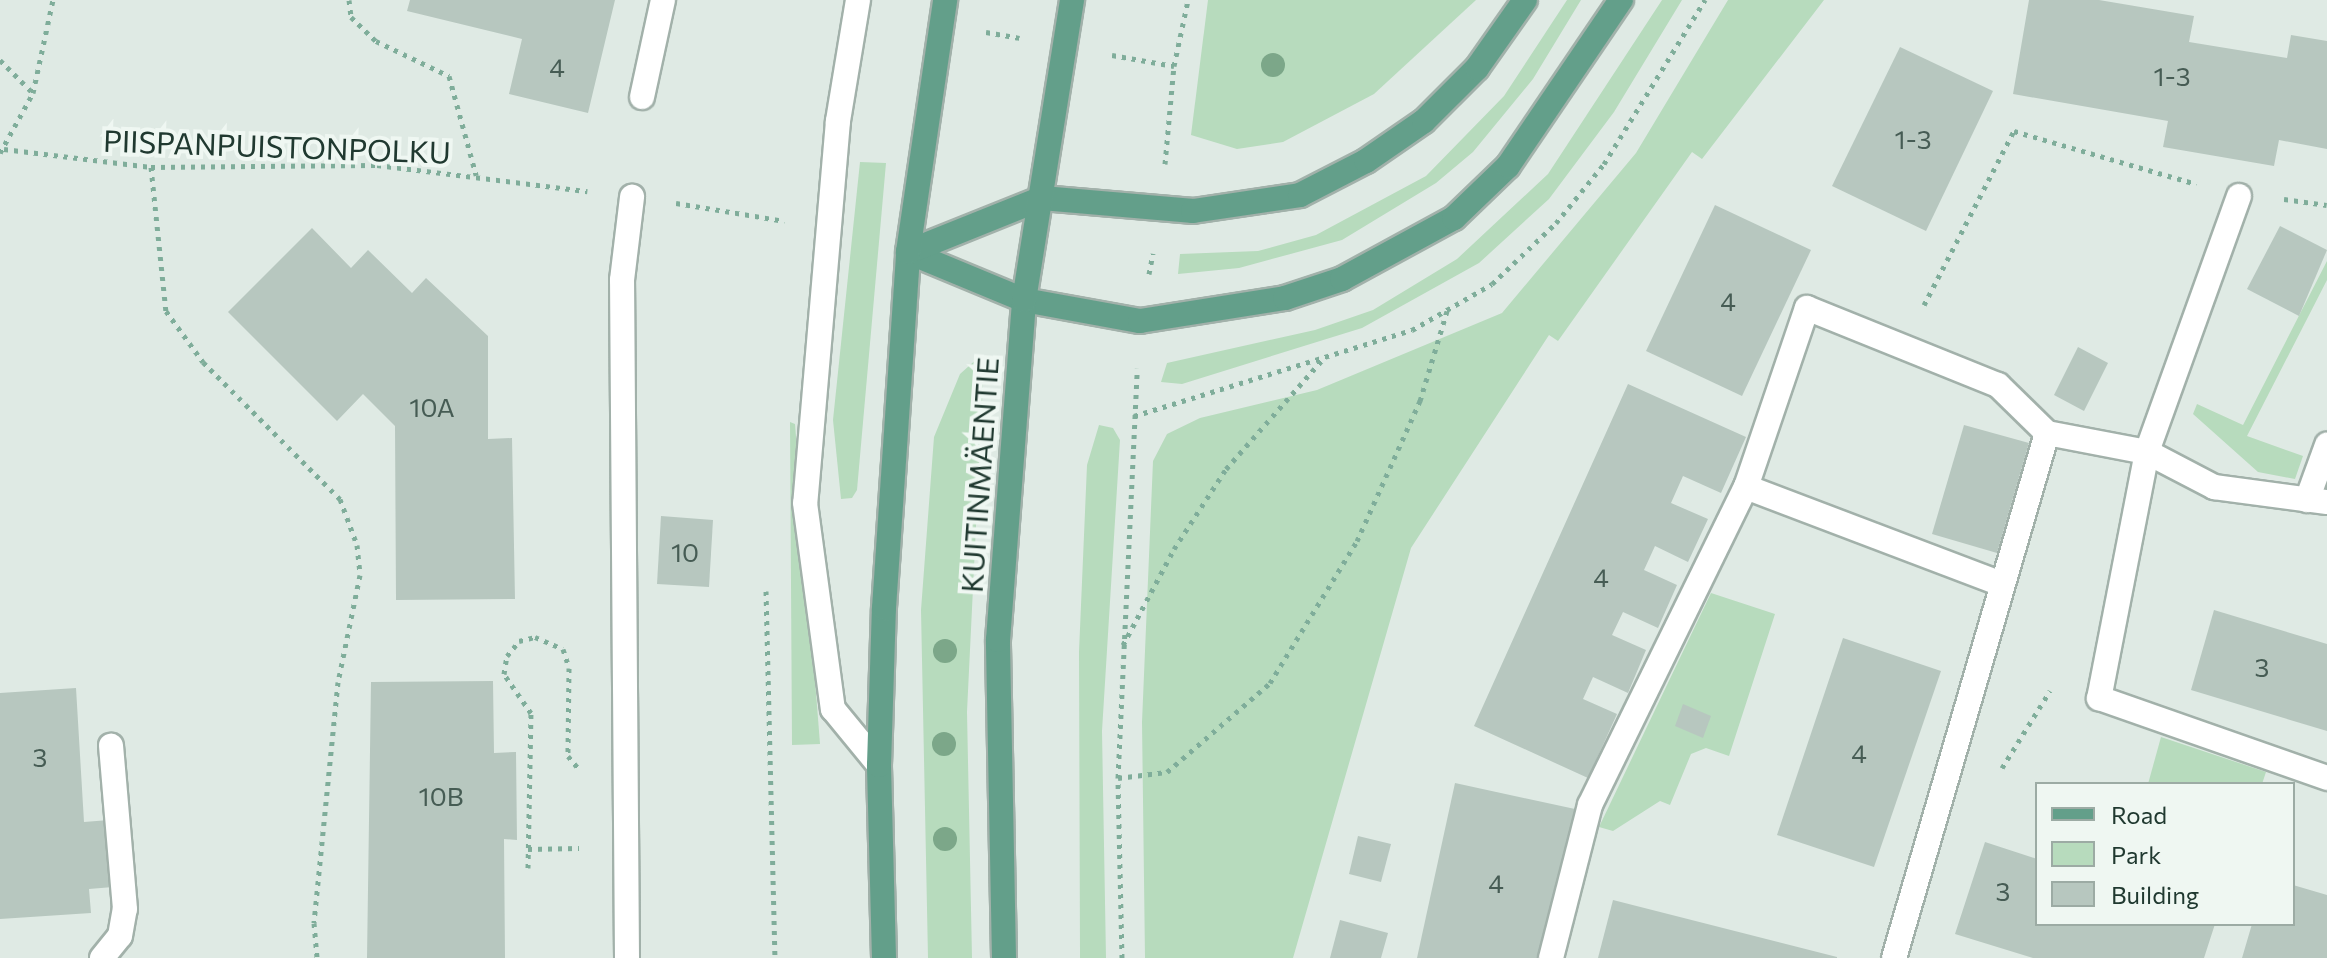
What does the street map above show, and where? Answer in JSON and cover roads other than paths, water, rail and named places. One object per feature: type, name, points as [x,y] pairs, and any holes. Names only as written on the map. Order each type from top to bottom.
[{"type":"main road","points":[[884,958],[879,765],[908,252],[945,0]]},
{"type":"main road","name":"KUITINMÄENTIE","points":[[1004,958],[996,788],[998,640],[1024,300],[1072,0]]},
{"type":"main road","points":[[908,252],[1042,198],[1193,211],[1300,195],[1366,161],[1424,121],[1477,68],[1525,0]]},
{"type":"main road","points":[[908,252],[1024,300],[1140,321],[1285,298],[1342,279],[1454,218],[1508,166],[1621,0]]},
{"type":"street","points":[[642,97],[663,0]]},
{"type":"street","points":[[858,0],[838,121],[805,503],[833,709],[879,765]]},
{"type":"street","points":[[2239,196],[2147,452],[2099,698],[2327,778]]},
{"type":"street","points":[[627,958],[622,280],[632,197]]},
{"type":"street","points":[[1551,958],[1590,805],[1746,487],[1807,308],[1998,385],[2047,433],[2147,452],[2214,487],[2317,501],[2327,445]]},
{"type":"street","points":[[1894,958],[2047,433]]},
{"type":"street","points":[[1746,487],[2002,584]]},
{"type":"street","points":[[102,958],[120,936],[125,909],[111,746]]}]
